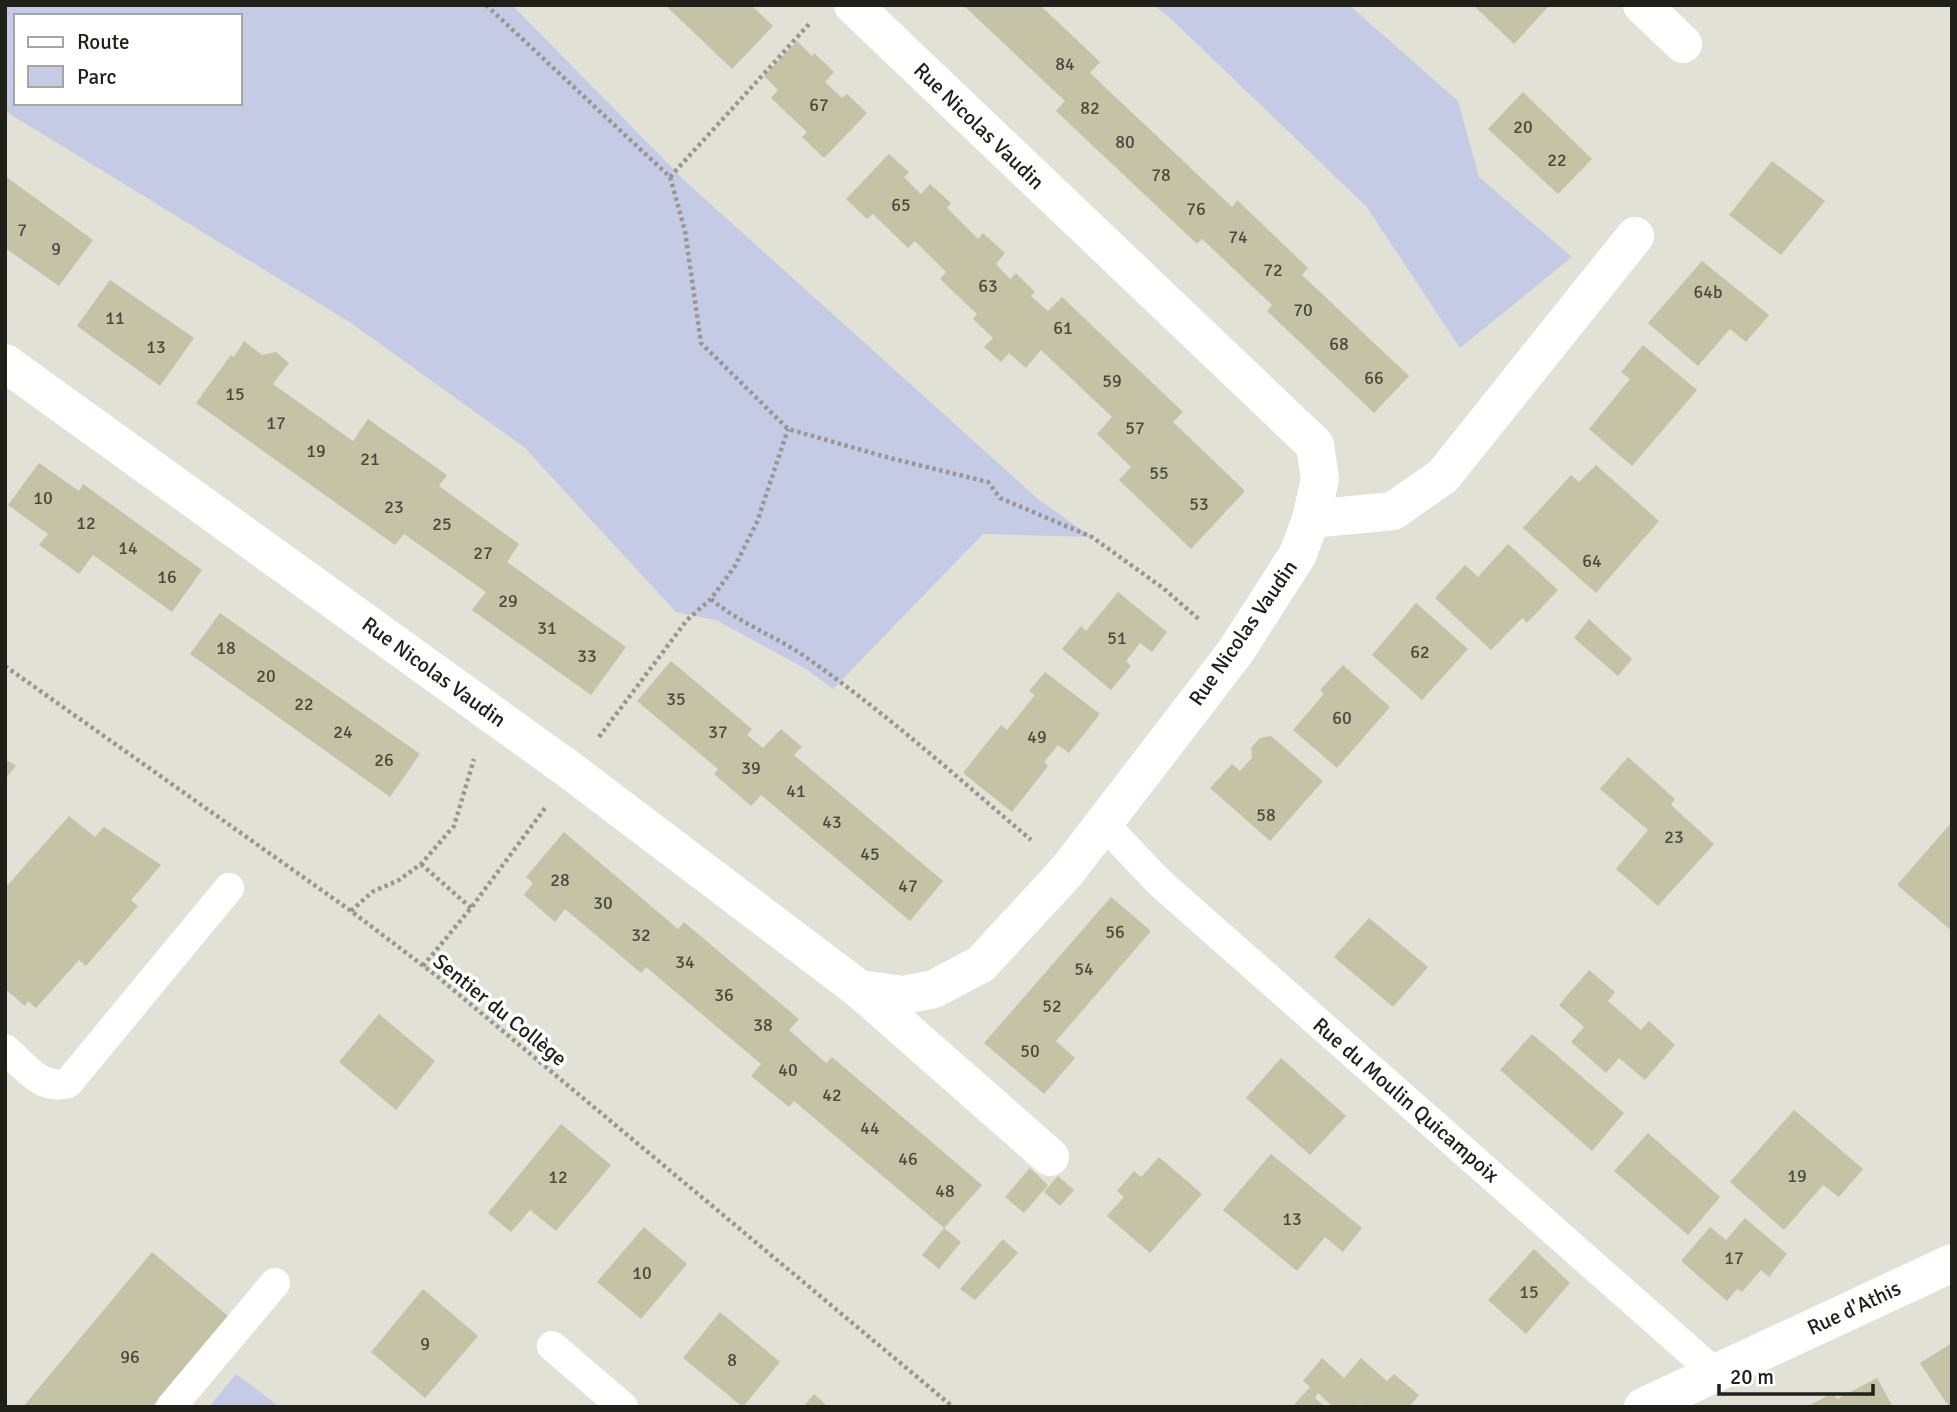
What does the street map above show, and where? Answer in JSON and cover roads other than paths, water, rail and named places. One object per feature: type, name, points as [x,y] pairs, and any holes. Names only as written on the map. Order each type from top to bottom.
[{"type":"street","name":"Rue Nicolas Vaudin","points":[[853,5],[1315,445],[1320,479],[1311,519],[1298,554],[1236,651],[1067,871],[981,964],[934,989],[904,995],[859,989]]},
{"type":"street","points":[[1642,5],[1683,44]]},
{"type":"street","points":[[1311,519],[1393,510],[1443,477],[1635,236]]},
{"type":"street","name":"Rue Nicolas Vaudin","points":[[5,363],[571,771],[859,989],[1051,1157]]},
{"type":"street","name":"Rue d'Athis","points":[[1643,1407],[1952,1263]]},
{"type":"lane","name":"Rue du Moulin Quicampoix","points":[[1102,822],[1159,882],[1715,1373]]},
{"type":"lane","points":[[5,1049],[43,1082],[56,1087],[68,1083],[229,888]]},
{"type":"lane","points":[[171,1407],[275,1283]]},
{"type":"lane","points":[[552,1346],[623,1407]]}]
